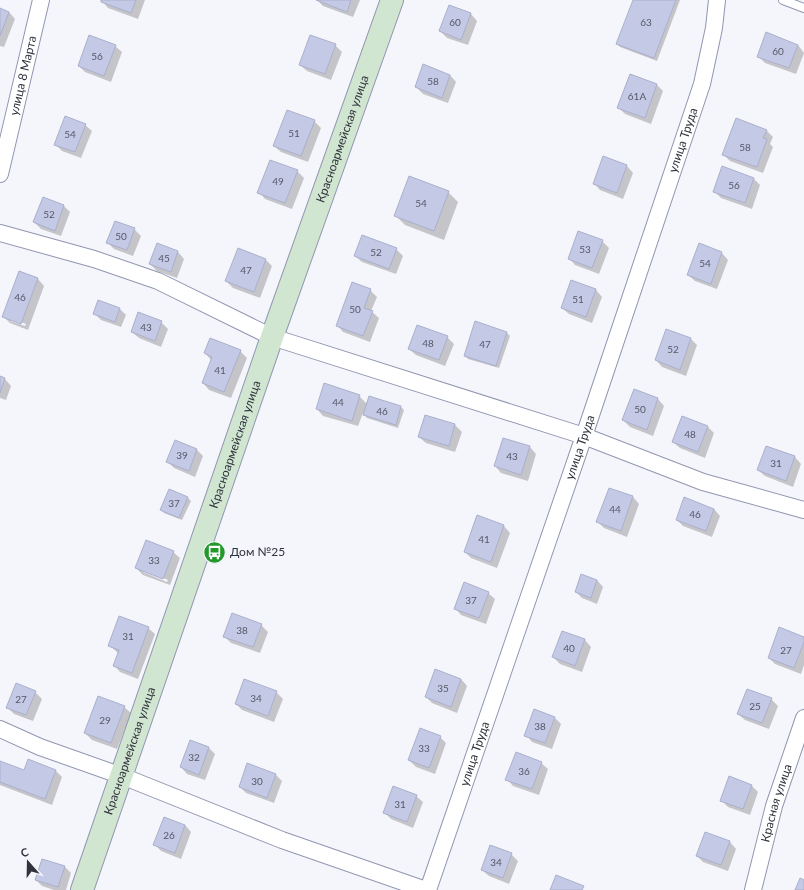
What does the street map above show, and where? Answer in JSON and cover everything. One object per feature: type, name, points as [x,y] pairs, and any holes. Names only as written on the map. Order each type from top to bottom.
[{"type":"street","name":"улица 8 Марта","points":[[0,174],[41,0]]},
{"type":"street","name":"Красноармейская улица","points":[[82,890],[272,337],[392,0]]},
{"type":"street","name":"улица Труда","points":[[427,890],[584,436],[702,84],[714,28],[717,0]]},
{"type":"street","points":[[0,233],[94,259],[158,281],[272,337],[584,436],[703,482],[804,510]]},
{"type":"street","name":"Красная улица","points":[[753,890],[774,806],[804,718]]},
{"type":"street","points":[[0,729],[40,747],[122,776],[282,840],[427,890]]},
{"type":"lane","points":[[783,0],[804,8]]},
{"type":"building","points":[[101,0],[136,0],[131,13],[101,2]]},
{"type":"building","points":[[316,0],[351,0],[347,12]]},
{"type":"building","points":[[633,0],[676,0],[654,58],[616,44]]},
{"type":"building","points":[[449,5],[471,13],[461,40],[439,31]]},
{"type":"building","points":[[0,8],[9,12],[0,36]]},
{"type":"building","points":[[766,32],[798,45],[789,68],[757,57]]},
{"type":"building","points":[[89,35],[116,45],[104,76],[78,66]]},
{"type":"building","points":[[310,35],[336,44],[325,74],[299,65]]},
{"type":"building","points":[[423,64],[450,75],[442,98],[415,87]]},
{"type":"building","points":[[630,74],[657,84],[645,118],[617,108]]},
{"type":"building","points":[[287,110],[315,120],[301,156],[273,146]]},
{"type":"building","points":[[65,116],[86,124],[75,152],[54,145]]},
{"type":"building","points":[[736,118],[767,130],[763,138],[767,139],[757,167],[722,155]]},
{"type":"building","points":[[603,156],[627,165],[617,193],[593,184]]},
{"type":"building","points":[[270,160],[298,170],[285,203],[257,193]]},
{"type":"building","points":[[722,166],[754,178],[745,203],[713,192]]},
{"type":"building","points":[[409,176],[449,191],[434,231],[394,216]]},
{"type":"building","points":[[43,197],[64,205],[55,231],[33,222]]},
{"type":"building","points":[[115,221],[135,228],[127,250],[106,243]]},
{"type":"building","points":[[578,231],[603,240],[592,268],[568,259]]},
{"type":"building","points":[[362,235],[397,248],[389,269],[354,256]]},
{"type":"building","points":[[157,243],[178,251],[171,272],[149,264]]},
{"type":"building","points":[[699,243],[722,252],[711,284],[687,275]]},
{"type":"building","points":[[238,248],[266,259],[254,292],[225,281]]},
{"type":"building","points":[[19,271],[38,278],[21,324],[2,317]]},
{"type":"building","points":[[571,280],[596,289],[586,317],[561,308]]},
{"type":"building","points":[[352,282],[371,289],[364,308],[373,311],[363,336],[336,326]]},
{"type":"building","points":[[98,300],[120,308],[115,322],[93,314]]},
{"type":"building","points":[[138,312],[162,321],[155,341],[131,332]]},
{"type":"building","points":[[475,321],[507,332],[496,366],[464,356]]},
{"type":"building","points":[[417,325],[448,336],[439,360],[408,349]]},
{"type":"building","points":[[666,329],[691,338],[680,370],[655,360]]},
{"type":"building","points":[[210,338],[241,350],[224,392],[202,383],[212,357],[204,353]]},
{"type":"building","points":[[0,376],[5,378],[0,393]]},
{"type":"building","points":[[324,383],[360,395],[352,421],[316,409]]},
{"type":"building","points":[[634,389],[658,398],[647,430],[622,420]]},
{"type":"building","points":[[369,396],[401,406],[396,425],[363,415]]},
{"type":"building","points":[[425,415],[455,424],[449,446],[418,437]]},
{"type":"building","points":[[682,416],[708,426],[698,452],[672,442]]},
{"type":"building","points":[[503,438],[530,446],[521,475],[494,466]]},
{"type":"building","points":[[175,440],[197,449],[189,471],[166,462]]},
{"type":"building","points":[[766,446],[795,456],[786,481],[757,470]]},
{"type":"building","points":[[609,488],[633,496],[621,531],[596,522]]},
{"type":"building","points":[[169,489],[188,497],[179,518],[160,510]]},
{"type":"building","points":[[684,497],[714,509],[706,531],[676,520]]},
{"type":"building","points":[[477,515],[504,525],[491,562],[464,552]]},
{"type":"building","points":[[146,540],[174,551],[163,579],[135,568]]},
{"type":"building","points":[[581,574],[597,580],[591,598],[575,592]]},
{"type":"building","points":[[464,582],[489,592],[479,618],[454,609]]},
{"type":"building","points":[[232,613],[262,624],[253,647],[223,637]]},
{"type":"building","points":[[119,616],[149,627],[132,673],[113,666],[119,650],[108,646]]},
{"type":"building","points":[[779,627],[804,637],[804,642],[794,668],[768,658]]},
{"type":"building","points":[[562,631],[585,639],[575,666],[552,657]]},
{"type":"building","points":[[435,669],[461,679],[451,707],[425,697]]},
{"type":"building","points":[[244,679],[277,691],[268,716],[235,704]]},
{"type":"building","points":[[16,683],[36,691],[26,715],[6,708]]},
{"type":"building","points":[[747,689],[772,698],[762,723],[737,714]]},
{"type":"building","points":[[98,696],[125,706],[111,743],[84,733]]},
{"type":"building","points":[[534,709],[555,717],[545,743],[524,736]]},
{"type":"building","points":[[420,728],[441,736],[429,768],[408,760]]},
{"type":"building","points":[[190,740],[209,747],[199,775],[180,767]]},
{"type":"building","points":[[516,752],[542,762],[532,789],[505,780]]},
{"type":"building","points":[[28,759],[56,770],[45,799],[0,782],[0,761],[24,770]]},
{"type":"building","points":[[247,763],[276,774],[267,798],[239,787]]},
{"type":"building","points":[[729,776],[752,785],[743,809],[720,801]]},
{"type":"building","points":[[393,786],[417,795],[407,822],[383,813]]},
{"type":"building","points":[[164,817],[185,825],[175,853],[153,845]]},
{"type":"building","points":[[705,832],[730,841],[721,865],[696,856]]},
{"type":"building","points":[[490,845],[512,853],[503,878],[481,870]]},
{"type":"building","points":[[42,859],[65,866],[58,887],[35,880]]},
{"type":"building","points":[[556,875],[584,886],[582,890],[550,890]]},
{"type":"building","points":[[800,878],[804,880],[804,890],[795,890]]},
{"type":"place","name":"Дом №25","points":[[215,552]]}]
